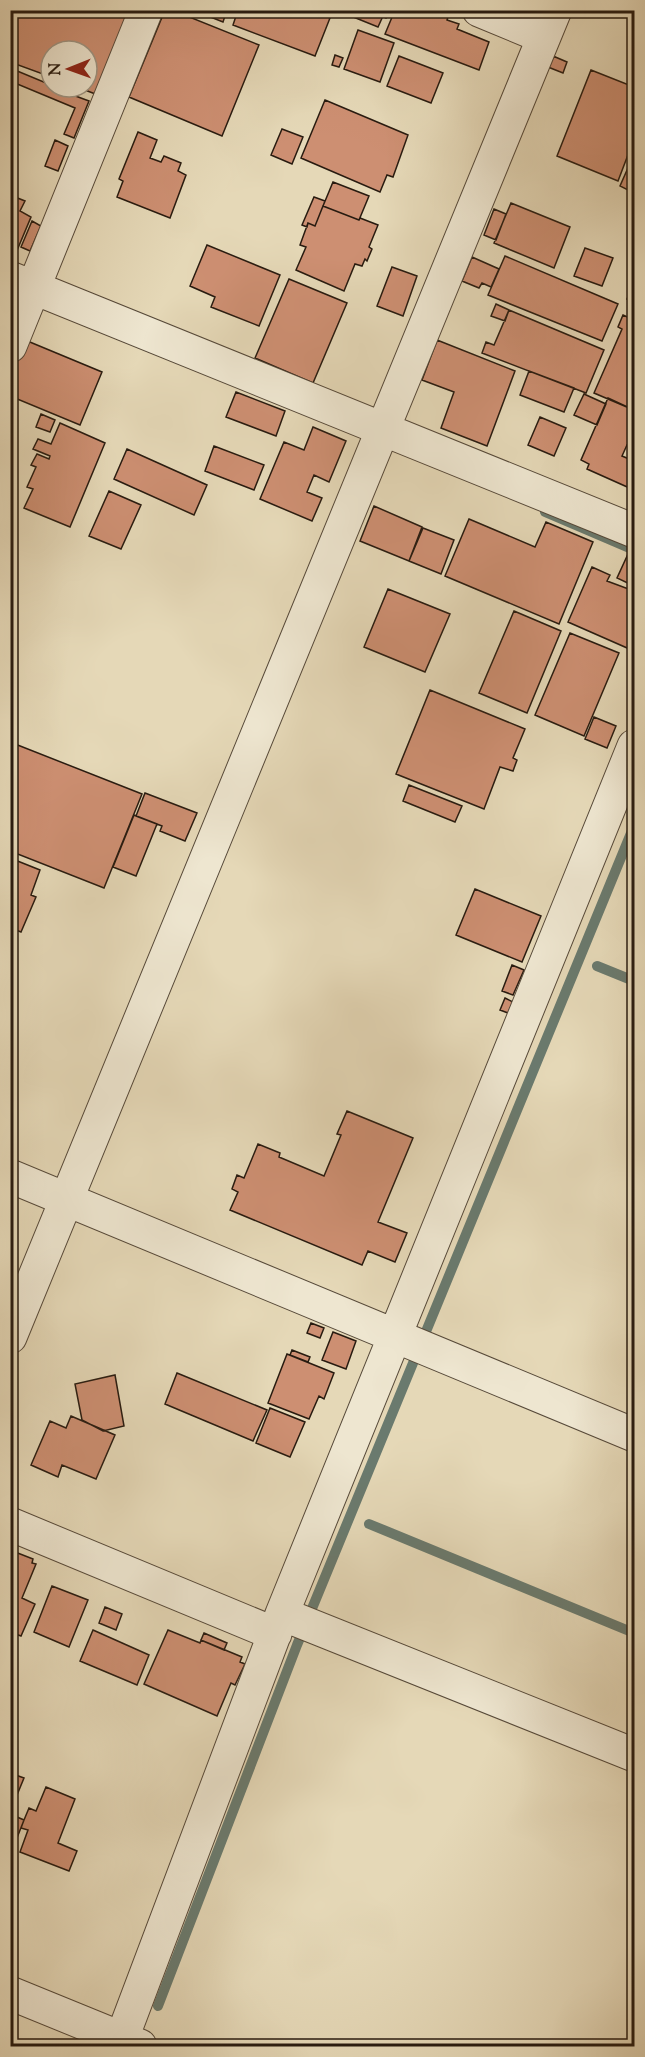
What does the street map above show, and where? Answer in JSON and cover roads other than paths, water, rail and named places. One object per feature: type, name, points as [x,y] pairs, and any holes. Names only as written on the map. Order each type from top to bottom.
[{"type":"street","points":[[10,346],[23,284],[146,10]]},
{"type":"street","points":[[10,1337],[69,1199],[382,427],[549,23],[479,10]]},
{"type":"street","points":[[23,284],[382,427],[634,531]]},
{"type":"street","points":[[10,1993],[127,2044],[281,1621],[634,746]]},
{"type":"street","points":[[10,1176],[634,1435]]},
{"type":"street","points":[[10,1524],[281,1621],[326,1632],[634,1755]]},
{"type":"waterway","points":[[545,512],[634,550]]},
{"type":"waterway","points":[[158,2006],[297,1645],[634,826]]},
{"type":"waterway","points":[[597,966],[634,981]]},
{"type":"waterway","points":[[369,1524],[634,1633]]}]
